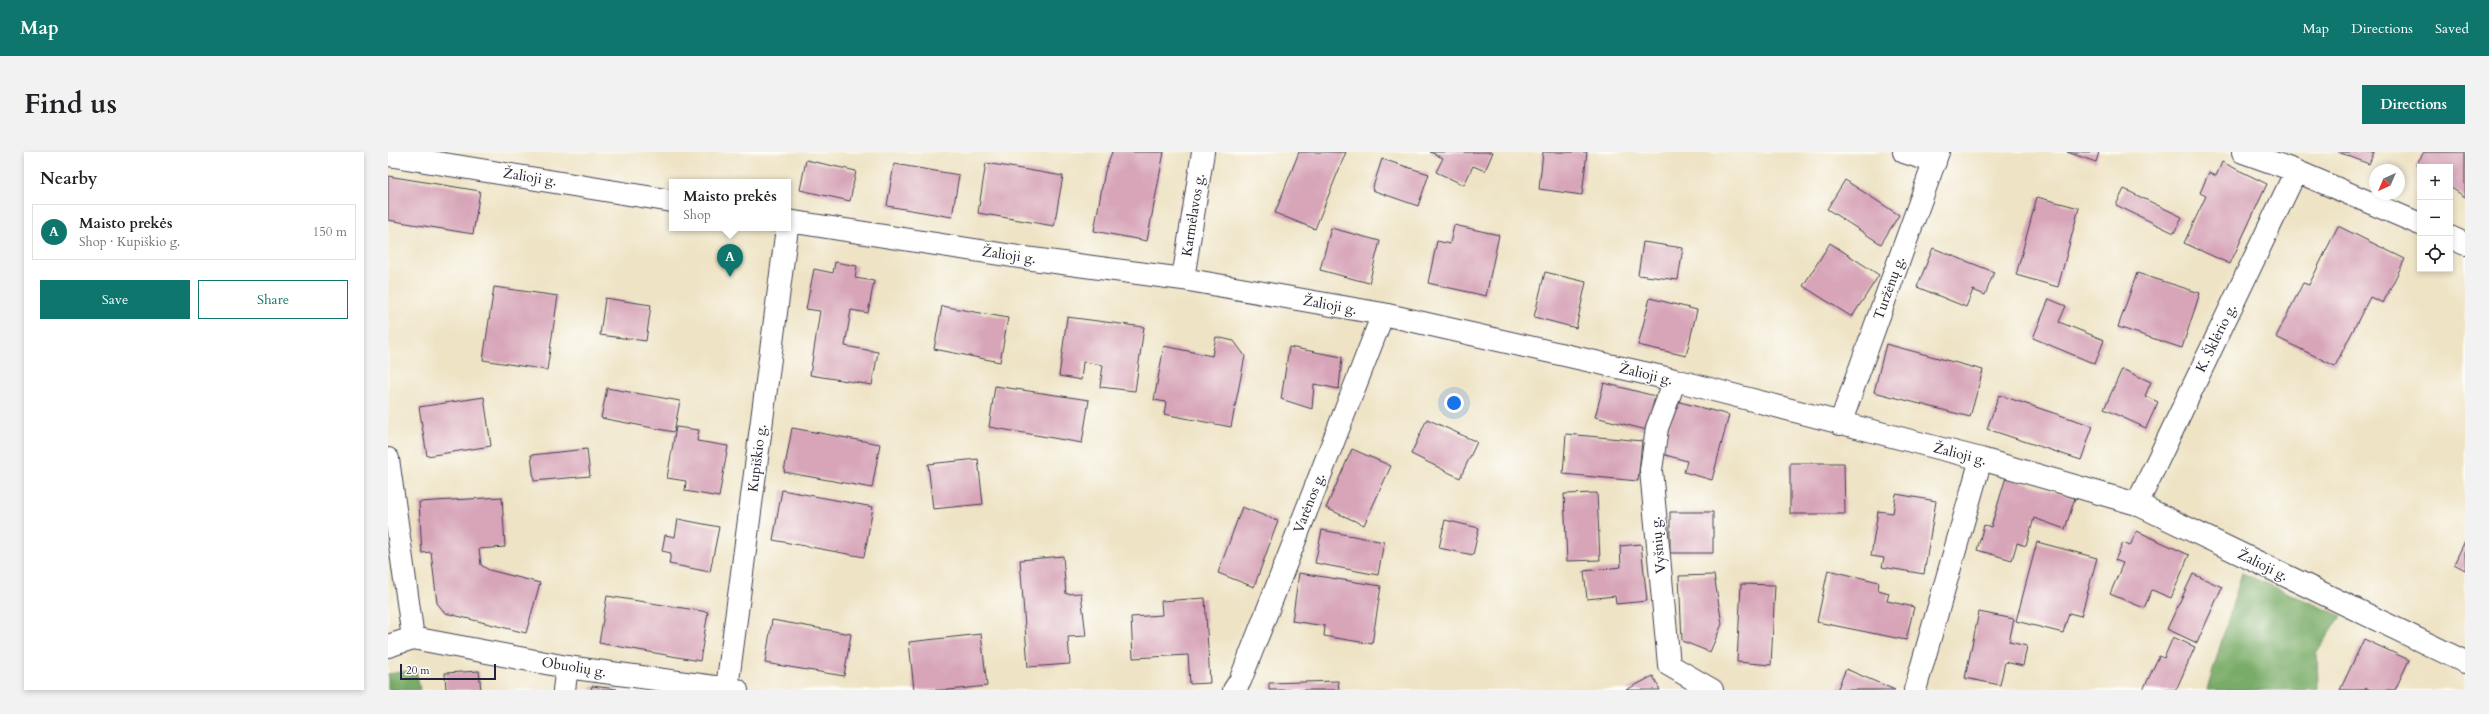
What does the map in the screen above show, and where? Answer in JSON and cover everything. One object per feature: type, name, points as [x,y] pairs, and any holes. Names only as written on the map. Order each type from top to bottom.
[{"type":"street","name":"Karmėlavos g.","points":[[1183,279],[1203,152]]},
{"type":"street","points":[[1904,152],[1937,157]]},
{"type":"street","points":[[2243,152],[2296,171],[2417,223]]},
{"type":"street","name":"Žalioji g.","points":[[388,155],[669,201]]},
{"type":"street","name":"Turžėnų g.","points":[[1840,424],[1937,157]]},
{"type":"street","name":"K. Šklėrio g.","points":[[2136,504],[2296,171]]},
{"type":"street","name":"Žalioji g.","points":[[791,221],[1025,258],[1183,279],[1383,314],[1675,380],[1840,424],[1981,459],[2136,504],[2465,662]]},
{"type":"street","name":"Kupiškio g.","points":[[732,689],[787,231]]},
{"type":"street","points":[[2453,238],[2465,244]]},
{"type":"street","name":"Varėnos g.","points":[[1234,690],[1242,674],[1383,314]]},
{"type":"street","name":"Vyšnių g.","points":[[1675,380],[1657,428],[1651,470],[1670,665],[1712,690]]},
{"type":"street","points":[[388,459],[413,638],[388,646]]},
{"type":"street","points":[[1915,690],[1981,459]]},
{"type":"street","name":"Obuolių g.","points":[[413,638],[567,667],[732,689]]},
{"type":"street","points":[[564,690],[567,667]]},
{"type":"green space","points":[[2242,573],[2341,616],[2317,653],[2318,690],[2207,690]]},
{"type":"green space","points":[[416,670],[420,690],[388,690],[388,674]]},
{"type":"building","points":[[1112,152],[1164,152],[1147,241],[1094,231],[1105,171]]},
{"type":"building","points":[[1299,152],[1346,152],[1315,229],[1275,213]]},
{"type":"building","points":[[1430,152],[1493,152],[1485,171],[1473,166],[1464,185],[1436,172],[1443,158]]},
{"type":"building","points":[[1543,152],[1587,152],[1582,195],[1539,189]]},
{"type":"building","points":[[2067,152],[2099,152],[2096,162]]},
{"type":"building","points":[[2338,152],[2374,152],[2369,164]]},
{"type":"building","points":[[2424,152],[2465,152],[2465,197],[2453,189],[2453,164],[2416,165]]},
{"type":"building","points":[[1382,159],[1429,174],[1418,206],[1372,190]]},
{"type":"building","points":[[806,160],[856,171],[850,201],[800,190]]},
{"type":"building","points":[[2222,162],[2267,184],[2230,264],[2184,243],[2206,196],[2200,193],[2209,172],[2216,176]]},
{"type":"building","points":[[986,163],[1063,176],[1054,226],[978,213]]},
{"type":"building","points":[[894,164],[959,175],[952,217],[887,206]]},
{"type":"building","points":[[388,176],[480,191],[473,234],[388,220]]},
{"type":"building","points":[[1845,180],[1899,215],[1881,244],[1827,209]]},
{"type":"building","points":[[2124,189],[2182,217],[2174,233],[2116,205]]},
{"type":"building","points":[[2037,197],[2079,208],[2058,287],[2016,275]]},
{"type":"building","points":[[1454,225],[1499,235],[1486,296],[1428,283],[1437,241],[1450,244]]},
{"type":"building","points":[[2338,226],[2405,259],[2383,303],[2370,297],[2335,366],[2276,337],[2303,283],[2309,285]]},
{"type":"building","points":[[1331,228],[1380,241],[1369,283],[1320,270]]},
{"type":"building","points":[[1643,242],[1683,248],[1678,280],[1638,275]]},
{"type":"building","points":[[1830,243],[1879,275],[1852,317],[1803,286]]},
{"type":"building","points":[[1933,248],[1994,272],[1985,295],[1973,290],[1966,307],[1917,287]]},
{"type":"building","points":[[835,262],[857,266],[855,278],[874,281],[868,313],[851,310],[845,346],[878,352],[872,385],[810,375],[820,311],[806,309],[814,269],[833,273]]},
{"type":"building","points":[[1545,272],[1586,282],[1576,328],[1534,317]]},
{"type":"building","points":[[2137,273],[2200,293],[2182,348],[2118,327]]},
{"type":"building","points":[[494,287],[558,296],[547,370],[483,360]]},
{"type":"building","points":[[605,298],[651,305],[646,341],[600,335]]},
{"type":"building","points":[[1650,298],[1697,310],[1686,356],[1638,345]]},
{"type":"building","points":[[2049,299],[2066,306],[2059,322],[2104,340],[2095,364],[2033,338]]},
{"type":"building","points":[[942,306],[1008,318],[1000,362],[934,349]]},
{"type":"building","points":[[1067,317],[1144,327],[1135,391],[1100,387],[1103,365],[1083,362],[1081,380],[1059,376]]},
{"type":"building","points":[[1216,337],[1234,341],[1245,356],[1231,427],[1164,414],[1166,402],[1154,400],[1164,346],[1212,356]]},
{"type":"building","points":[[1886,344],[1983,370],[1970,417],[1874,392]]},
{"type":"building","points":[[1289,347],[1342,357],[1339,389],[1314,384],[1312,409],[1281,399]]},
{"type":"building","points":[[2122,369],[2151,382],[2145,396],[2158,402],[2146,428],[2104,409]]},
{"type":"building","points":[[1604,383],[1655,396],[1647,430],[1595,417]]},
{"type":"building","points":[[995,386],[1089,400],[1082,443],[989,427]]},
{"type":"building","points":[[607,388],[680,401],[674,432],[601,418]]},
{"type":"building","points":[[1999,395],[2093,426],[2081,460],[1987,429]]},
{"type":"building","points":[[484,397],[491,446],[427,456],[419,407]]},
{"type":"building","points":[[1676,401],[1729,415],[1712,480],[1684,472],[1687,461],[1662,454]]},
{"type":"building","points":[[1427,419],[1477,442],[1460,478],[1411,454]]},
{"type":"building","points":[[676,427],[699,430],[697,441],[728,446],[719,497],[685,491],[686,481],[667,478]]},
{"type":"building","points":[[792,428],[880,444],[872,488],[784,472]]},
{"type":"building","points":[[1566,434],[1642,441],[1638,481],[1563,474]]},
{"type":"building","points":[[587,449],[590,476],[534,481],[531,455]]},
{"type":"building","points":[[1352,449],[1391,466],[1364,525],[1326,508]]},
{"type":"building","points":[[978,459],[983,504],[933,509],[928,464]]},
{"type":"building","points":[[1790,463],[1844,463],[1845,514],[1790,514]]},
{"type":"building","points":[[2006,477],[2075,498],[2065,529],[2034,518],[2026,546],[2017,543],[2012,560],[1977,550],[1984,525],[1991,527]]},
{"type":"building","points":[[782,490],[873,507],[864,557],[773,540]]},
{"type":"building","points":[[1597,493],[1600,560],[1567,561],[1564,494]]},
{"type":"building","points":[[1896,494],[1936,501],[1924,574],[1882,567],[1884,558],[1871,556],[1878,511],[1893,513]]},
{"type":"building","points":[[502,497],[505,547],[479,549],[481,565],[489,570],[540,583],[526,633],[445,613],[437,603],[431,552],[422,553],[419,502]]},
{"type":"building","points":[[1242,507],[1278,521],[1254,587],[1218,573]]},
{"type":"building","points":[[1670,512],[1713,512],[1713,553],[1670,553]]},
{"type":"building","points":[[678,519],[719,527],[710,572],[669,564],[671,553],[662,551],[665,535],[675,537]]},
{"type":"building","points":[[1445,520],[1479,528],[1473,555],[1439,548]]},
{"type":"building","points":[[1322,530],[1384,542],[1378,575],[1315,563]]},
{"type":"building","points":[[2137,531],[2189,555],[2171,598],[2152,590],[2144,608],[2110,594],[2123,563],[2115,560],[2123,543],[2130,546]]},
{"type":"building","points":[[2465,541],[2465,570],[2454,564]]},
{"type":"building","points":[[2037,542],[2097,558],[2081,616],[2069,613],[2063,633],[2016,621]]},
{"type":"building","points":[[1641,544],[1647,601],[1616,604],[1615,596],[1587,599],[1584,571],[1621,567],[1620,546]]},
{"type":"building","points":[[1063,556],[1066,594],[1081,593],[1086,636],[1068,637],[1070,664],[1028,667],[1020,560]]},
{"type":"building","points":[[1828,570],[1879,582],[1878,590],[1889,593],[1887,601],[1914,607],[1906,640],[1817,622]]},
{"type":"building","points":[[1299,573],[1381,586],[1372,644],[1324,636],[1325,626],[1292,621]]},
{"type":"building","points":[[2193,574],[2222,587],[2197,643],[2167,629]]},
{"type":"building","points":[[1714,575],[1722,624],[1710,652],[1682,641],[1679,576]]},
{"type":"building","points":[[1741,584],[1775,585],[1771,665],[1737,662]]},
{"type":"building","points":[[607,596],[708,612],[700,661],[599,643]]},
{"type":"building","points":[[1205,598],[1210,683],[1190,684],[1188,655],[1133,658],[1131,617],[1162,615],[1161,601]]},
{"type":"building","points":[[1979,612],[2014,619],[2009,642],[2027,646],[2023,666],[2005,662],[2000,685],[1965,678]]},
{"type":"building","points":[[772,620],[851,634],[844,676],[765,663]]},
{"type":"building","points":[[981,634],[987,686],[949,690],[914,690],[909,642]]},
{"type":"building","points":[[2173,637],[2195,647],[2176,690],[2143,690],[2159,656],[2164,658]]},
{"type":"building","points":[[2364,639],[2409,660],[2395,690],[2371,690],[2366,688],[2365,690],[2340,690]]},
{"type":"building","points":[[1846,669],[1895,690],[1837,690]]},
{"type":"building","points":[[479,671],[481,690],[446,690],[445,673]]},
{"type":"building","points":[[1653,676],[1660,690],[1626,690]]},
{"type":"building","points":[[1338,681],[1339,690],[1269,690],[1269,683]]},
{"type":"building","points":[[592,686],[617,689],[617,690],[591,690]]},
{"type":"place","name":"Maisto prekės","points":[[730,277]]}]
